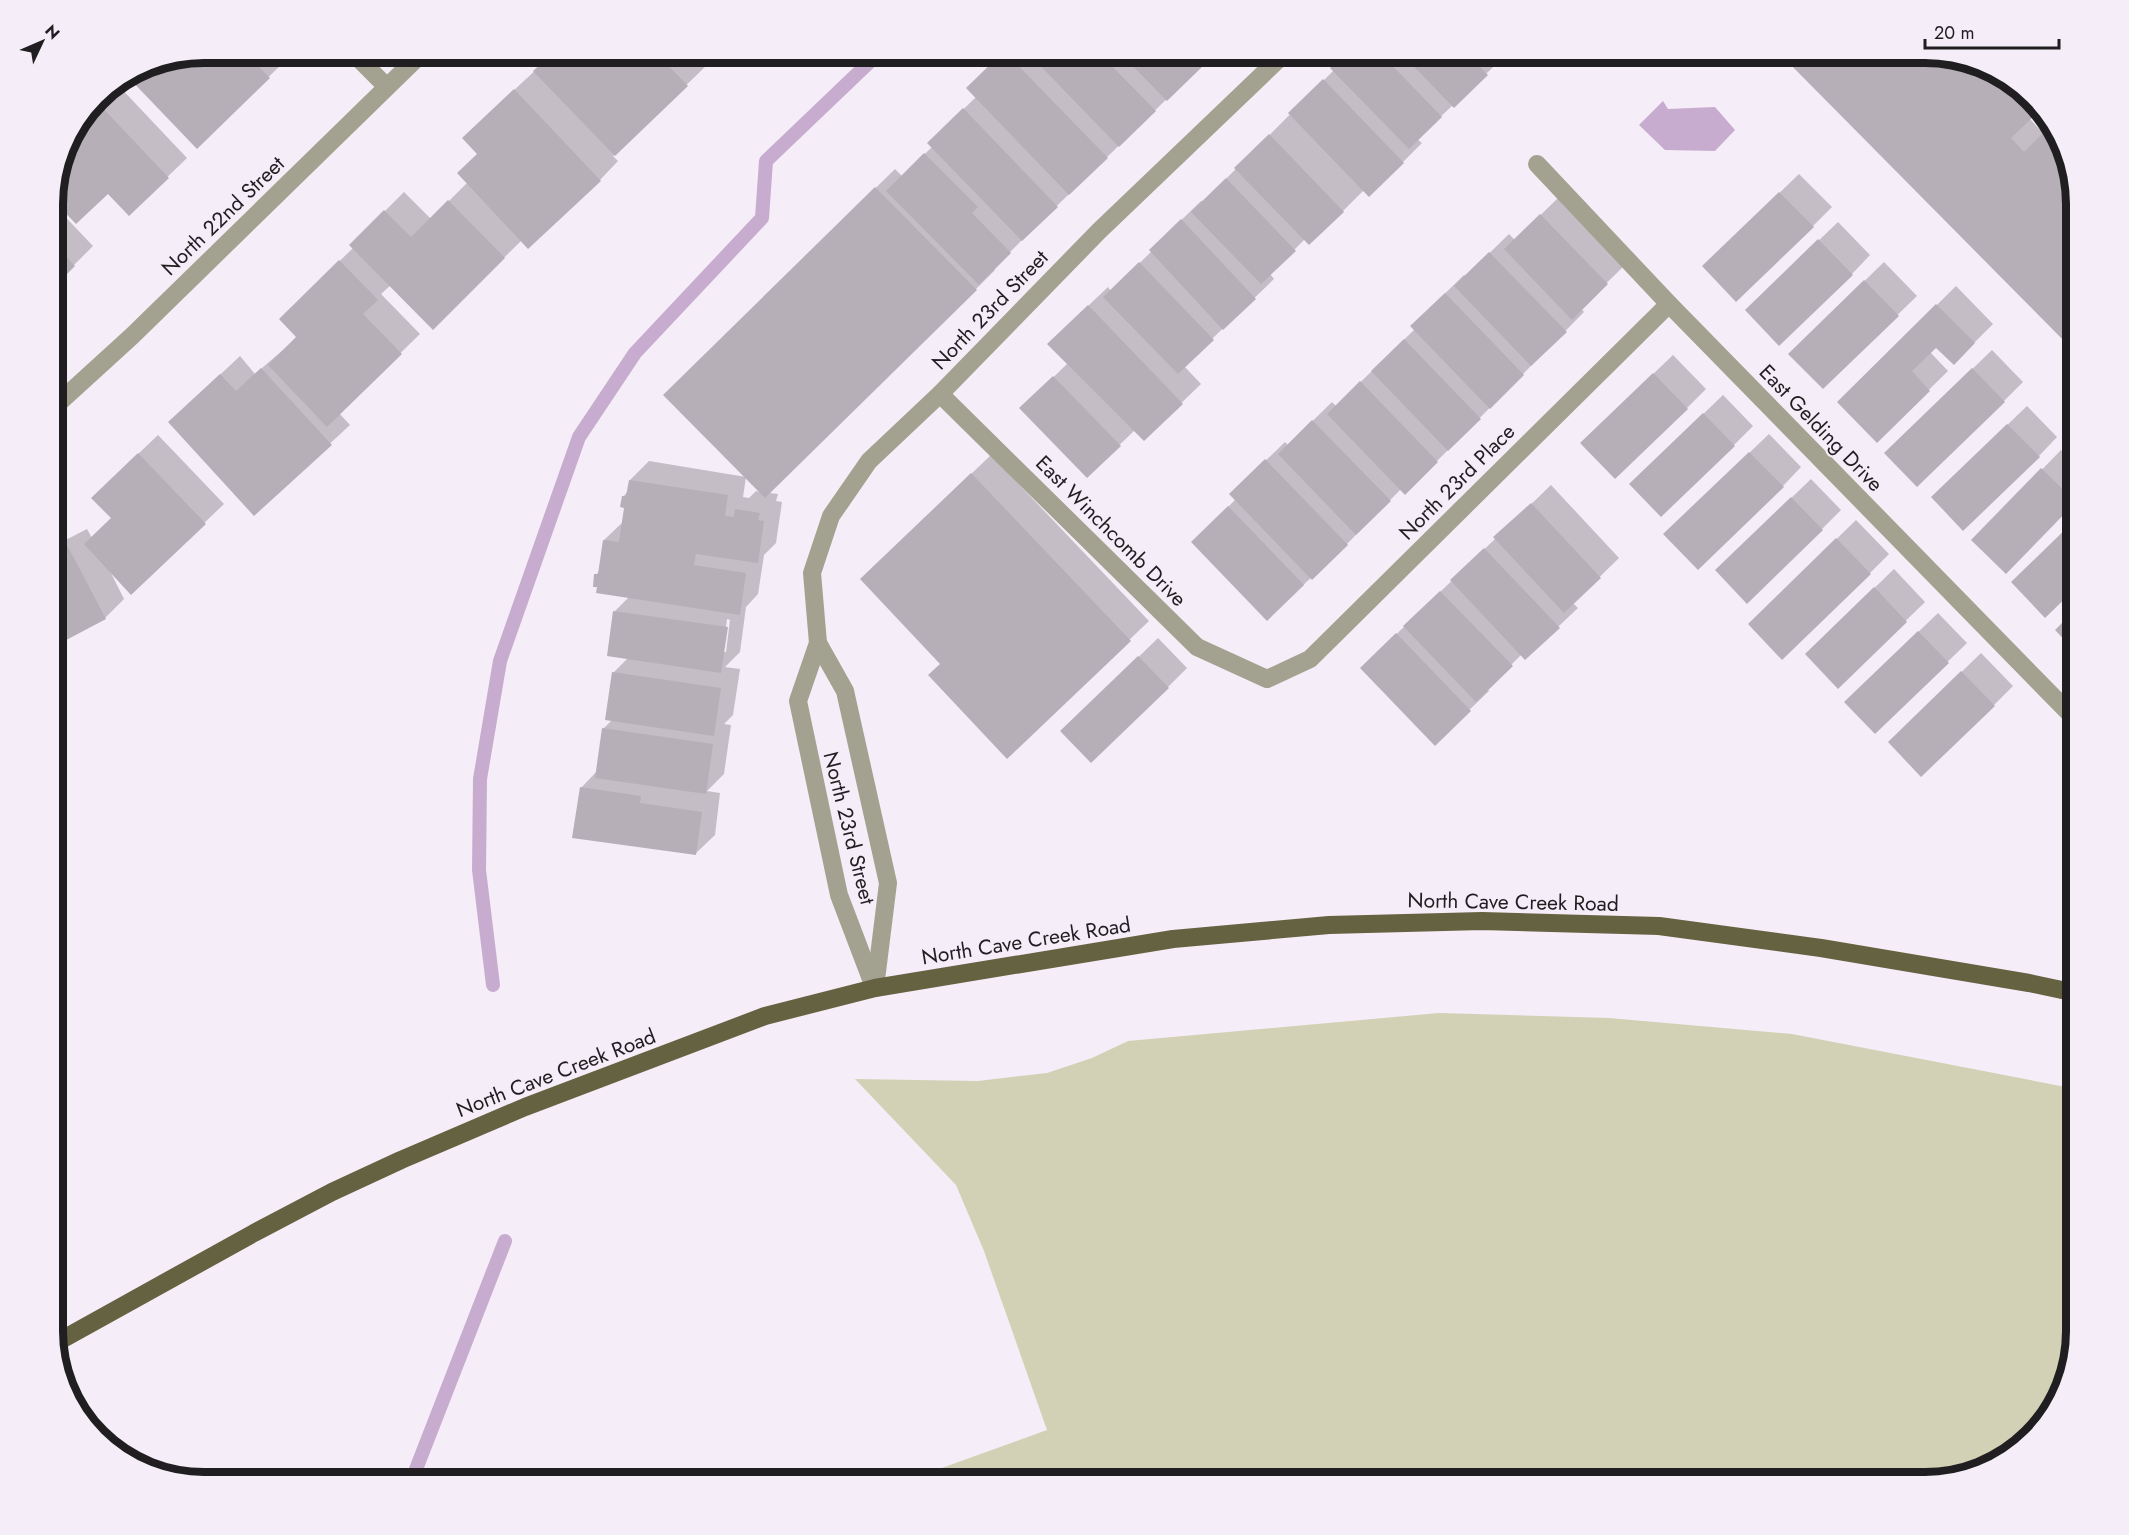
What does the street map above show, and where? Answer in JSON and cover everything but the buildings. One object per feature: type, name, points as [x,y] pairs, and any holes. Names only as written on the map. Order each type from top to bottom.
[{"type":"main road","name":"North Cave Creek Road","points":[[63,1339],[254,1233],[332,1192],[411,1155],[525,1107],[765,1016],[875,988],[1173,939],[1329,925],[1482,921],[1659,926],[1821,948],[2066,991]]},
{"type":"street","points":[[364,63],[387,87]]},
{"type":"street","name":"North 22nd Street","points":[[63,399],[132,336],[411,63]]},
{"type":"street","name":"North 23rd Street","points":[[875,988],[839,895],[798,700],[818,643],[812,573],[831,516],[868,461],[940,394],[1100,231],[1274,63]]},
{"type":"street","name":"East Gelding Drive","points":[[1537,164],[1669,304],[2066,710]]},
{"type":"street","name":"North 23rd Place","points":[[1267,679],[1310,659],[1669,304]]},
{"type":"street","name":"East Winchcomb Drive","points":[[940,394],[1197,647],[1267,679]]},
{"type":"street","name":"North 23rd Street","points":[[818,643],[845,691],[888,883],[875,988]]},
{"type":"shaded area","points":[[1663,101],[1668,109],[1715,107],[1735,130],[1715,151],[1665,150],[1639,125]]},
{"type":"shaded area","points":[[1439,1013],[1609,1018],[1792,1034],[2066,1087],[2066,1331],[2059,1376],[2037,1417],[2011,1443],[1970,1465],[1943,1471],[931,1472],[1047,1430],[984,1251],[956,1185],[855,1079],[978,1081],[1047,1073],[1092,1058],[1128,1041]]},
{"type":"waterway","points":[[493,985],[479,870],[480,779],[500,661],[579,437],[635,353],[762,218],[766,161],[869,63]]},
{"type":"waterway","points":[[415,1472],[505,1241]]}]
